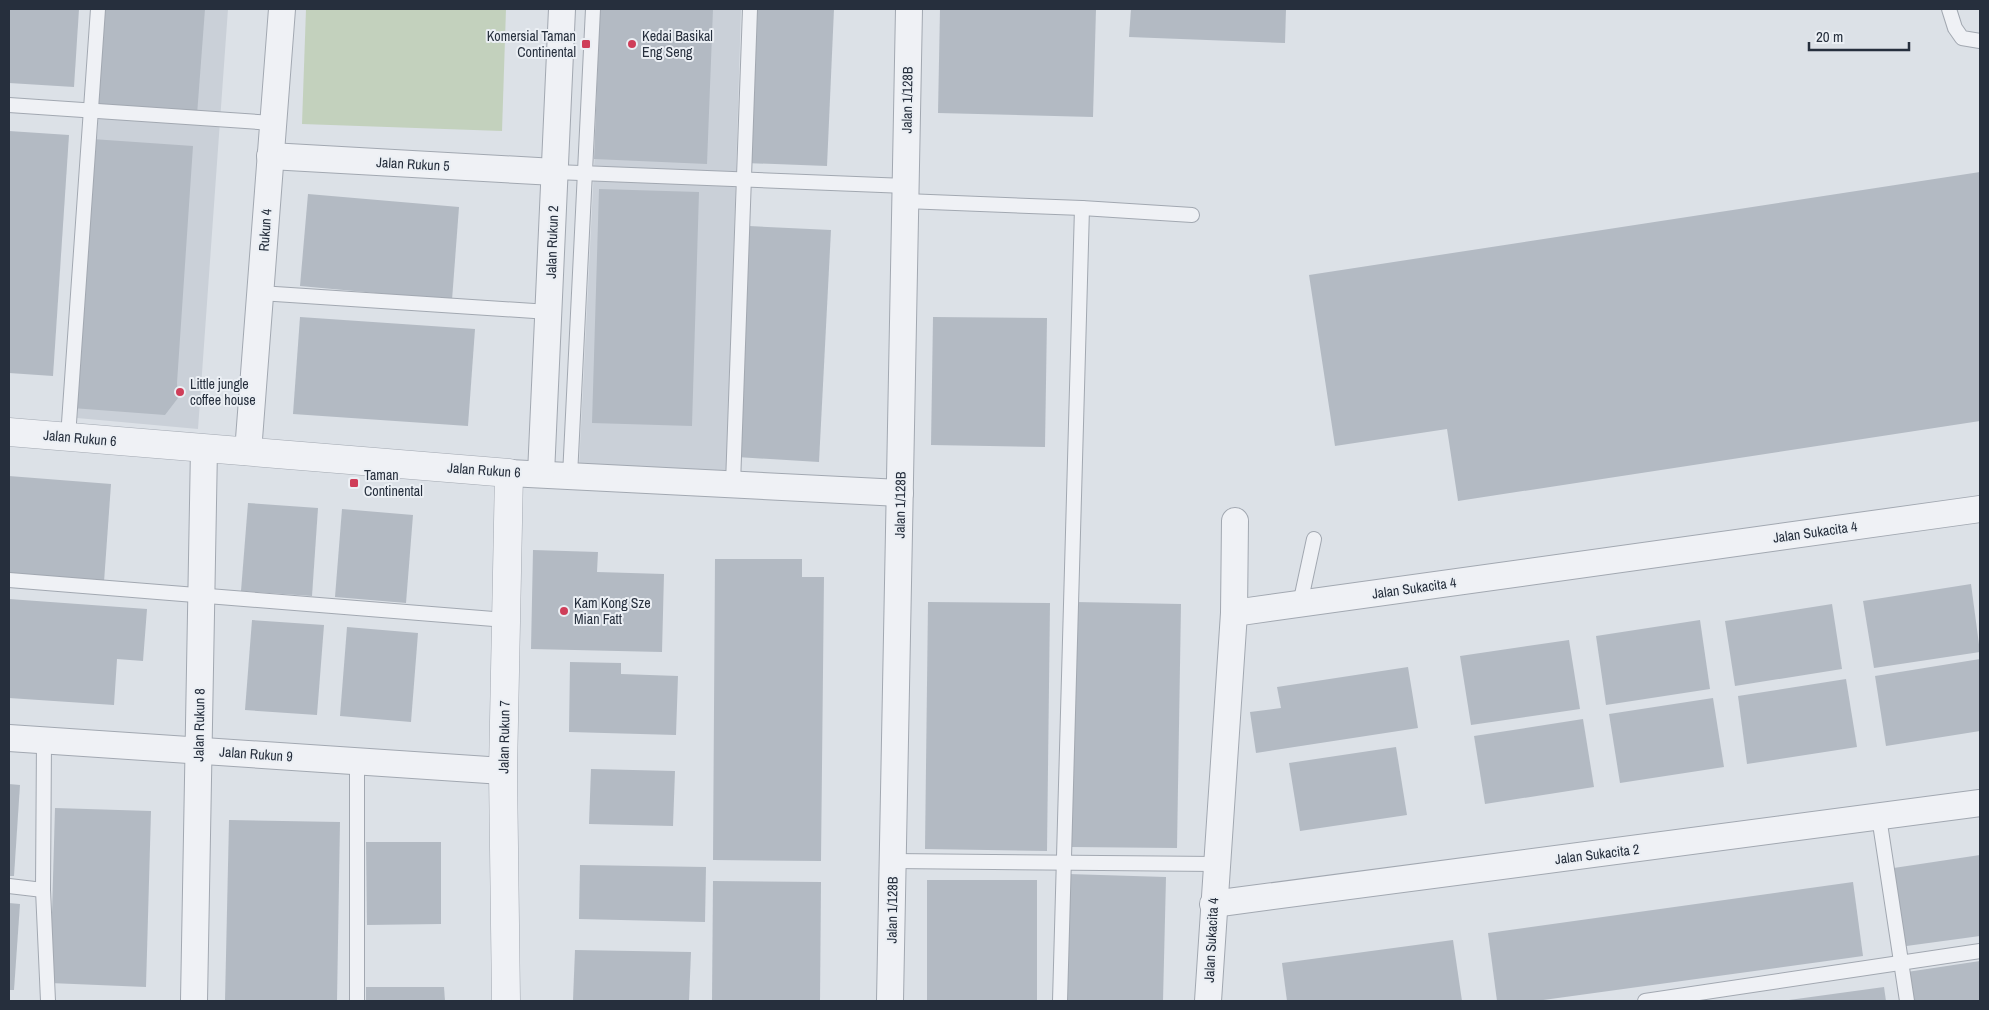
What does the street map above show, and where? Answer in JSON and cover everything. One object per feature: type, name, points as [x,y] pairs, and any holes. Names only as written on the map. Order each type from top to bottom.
[{"type":"street","name":"Rukun 4","points":[[248,452],[282,9]]},
{"type":"street","name":"Jalan Rukun 2","points":[[541,474],[562,9]]},
{"type":"street","name":"Jalan 1/128B","points":[[890,1001],[909,9]]},
{"type":"street","name":"Jalan Rukun 5","points":[[270,156],[555,172]]},
{"type":"street","name":"Jalan Rukun 6","points":[[9,432],[509,473],[900,493]]},
{"type":"street","name":"Jalan Rukun 8","points":[[194,1001],[204,448]]},
{"type":"street","name":"Jalan Rukun 7","points":[[506,1001],[503,771],[509,473]]},
{"type":"street","name":"Jalan Sukacita 4","points":[[1208,1001],[1234,613],[1980,509]]},
{"type":"street","points":[[1234,613],[1235,521]]},
{"type":"street","name":"Jalan Rukun 9","points":[[9,738],[503,771]]},
{"type":"street","name":"Jalan Sukacita 2","points":[[1213,904],[1980,803]]},
{"type":"lane","points":[[68,437],[98,9]]},
{"type":"lane","points":[[570,476],[593,9]]},
{"type":"lane","points":[[733,484],[750,9]]},
{"type":"lane","points":[[1949,9],[1955,28],[1962,38],[1980,41]]},
{"type":"lane","points":[[9,105],[273,123]]},
{"type":"lane","points":[[555,172],[744,179],[1082,208],[1192,215]]},
{"type":"lane","points":[[1060,1001],[1062,862],[1082,208]]},
{"type":"lane","points":[[260,293],[549,312]]},
{"type":"lane","points":[[1300,604],[1314,539]]},
{"type":"lane","points":[[9,580],[506,620]]},
{"type":"lane","points":[[44,740],[43,890],[48,1001]]},
{"type":"lane","points":[[357,761],[357,1001]]},
{"type":"lane","points":[[1879,817],[1907,1001]]},
{"type":"lane","points":[[893,861],[1216,864]]},
{"type":"lane","points":[[9,886],[43,890]]},
{"type":"lane","points":[[1645,1001],[1980,950]]},
{"type":"shaded area","points":[[106,9],[228,9],[198,429],[77,418]]},
{"type":"shaded area","points":[[602,9],[741,9],[727,471],[579,466]]},
{"type":"green space","points":[[306,9],[506,9],[502,131],[302,124]]},
{"type":"building","points":[[9,9],[79,9],[74,87],[9,83]]},
{"type":"building","points":[[102,9],[205,9],[197,115],[94,108]]},
{"type":"building","points":[[600,9],[713,9],[707,164],[594,159]]},
{"type":"building","points":[[752,9],[834,9],[827,166],[745,163]]},
{"type":"building","points":[[940,9],[1096,9],[1093,117],[938,113]]},
{"type":"building","points":[[1131,9],[1286,9],[1285,43],[1129,37]]},
{"type":"building","points":[[9,131],[69,135],[53,376],[9,373]]},
{"type":"building","points":[[92,139],[193,146],[177,383],[178,398],[165,415],[72,408]]},
{"type":"building","points":[[1980,172],[1980,421],[1458,501],[1447,429],[1335,446],[1309,275]]},
{"type":"building","points":[[599,189],[699,192],[692,426],[592,423]]},
{"type":"building","points":[[308,194],[459,207],[452,300],[300,286]]},
{"type":"building","points":[[749,226],[831,230],[819,462],[737,457]]},
{"type":"building","points":[[300,317],[475,329],[468,426],[293,414]]},
{"type":"building","points":[[933,317],[1047,318],[1045,447],[931,445]]},
{"type":"building","points":[[9,476],[111,484],[104,582],[9,575]]},
{"type":"building","points":[[248,503],[318,508],[312,596],[241,591]]},
{"type":"building","points":[[342,509],[413,515],[406,603],[335,597]]},
{"type":"building","points":[[533,550],[598,552],[597,572],[664,574],[662,652],[531,649]]},
{"type":"building","points":[[715,559],[802,559],[802,577],[824,577],[821,861],[713,860]]},
{"type":"building","points":[[1971,584],[1980,652],[1874,668],[1863,601]]},
{"type":"building","points":[[9,599],[147,609],[143,661],[117,659],[114,705],[9,698]]},
{"type":"building","points":[[928,602],[1050,603],[1047,851],[925,849]]},
{"type":"building","points":[[1075,602],[1181,604],[1177,848],[1071,847]]},
{"type":"building","points":[[1832,604],[1842,669],[1735,686],[1725,621]]},
{"type":"building","points":[[252,620],[324,625],[317,715],[245,710]]},
{"type":"building","points":[[1700,620],[1710,689],[1606,705],[1596,636]]},
{"type":"building","points":[[347,627],[418,633],[411,722],[340,716]]},
{"type":"building","points":[[1569,640],[1580,709],[1471,725],[1460,656]]},
{"type":"building","points":[[1980,659],[1980,731],[1886,746],[1875,676]]},
{"type":"building","points":[[570,662],[621,663],[621,674],[678,676],[676,735],[569,732]]},
{"type":"building","points":[[1408,667],[1418,728],[1256,753],[1250,712],[1281,708],[1277,687]]},
{"type":"building","points":[[1846,679],[1857,747],[1747,764],[1738,696]]},
{"type":"building","points":[[1713,698],[1724,767],[1620,783],[1609,714]]},
{"type":"building","points":[[1583,719],[1594,787],[1485,804],[1474,736]]},
{"type":"building","points":[[1396,747],[1407,815],[1300,831],[1289,763]]},
{"type":"building","points":[[591,769],[675,771],[673,826],[589,824]]},
{"type":"building","points":[[9,784],[20,785],[14,876],[9,876]]},
{"type":"building","points":[[55,808],[151,811],[146,987],[50,983]]},
{"type":"building","points":[[229,820],[340,822],[337,1001],[225,1001]]},
{"type":"building","points":[[366,842],[441,842],[441,924],[367,925]]},
{"type":"building","points":[[1980,855],[1980,936],[1899,947],[1887,869]]},
{"type":"building","points":[[580,865],[706,867],[705,922],[579,919]]},
{"type":"building","points":[[1068,874],[1166,877],[1163,1001],[1065,1001]]},
{"type":"building","points":[[927,880],[1037,880],[1037,1001],[927,1001]]},
{"type":"building","points":[[713,881],[821,882],[820,1001],[712,1001]]},
{"type":"building","points":[[1853,882],[1863,956],[1536,1001],[1497,1001],[1488,933]]},
{"type":"building","points":[[9,903],[20,904],[14,990],[9,990]]},
{"type":"building","points":[[1453,940],[1462,1001],[1287,1001],[1282,963]]},
{"type":"building","points":[[575,950],[691,952],[689,1001],[573,1000]]},
{"type":"building","points":[[1980,961],[1980,1001],[1911,1001],[1907,972]]},
{"type":"building","points":[[366,987],[444,987],[445,1001],[366,1001]]},
{"type":"building","points":[[1884,987],[1886,1001],[1789,1001],[1789,1000]]},
{"type":"place","name":"Komersial Taman Continental","points":[[586,44]]},
{"type":"place","name":"Kedai Basikal Eng Seng","points":[[632,44]]},
{"type":"place","name":"Little jungle coffee house","points":[[180,392]]},
{"type":"place","name":"Taman Continental","points":[[354,483]]},
{"type":"place","name":"Kam Kong Sze Mian Fatt","points":[[564,611]]}]
